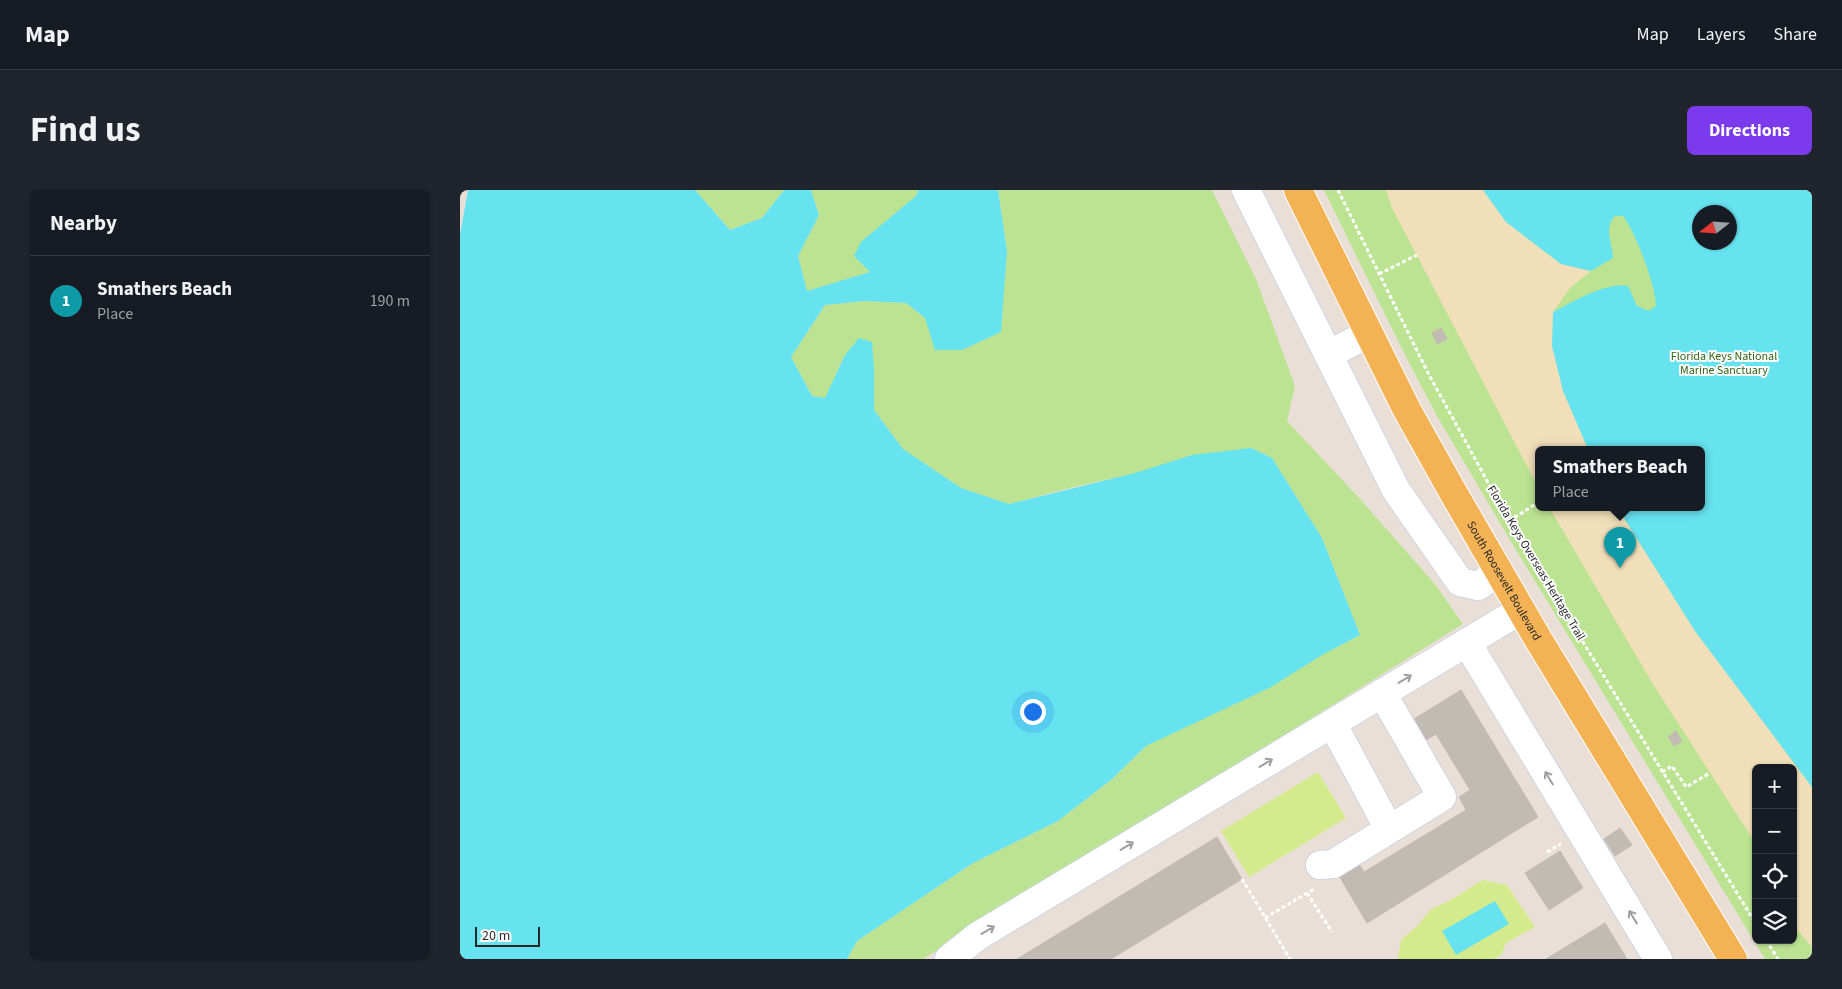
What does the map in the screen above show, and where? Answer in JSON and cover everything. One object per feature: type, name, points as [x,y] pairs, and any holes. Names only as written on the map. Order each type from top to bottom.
[{"type":"main road","name":"South Roosevelt Boulevard","points":[[1298,190],[1407,410],[1521,610],[1733,959]]},
{"type":"lane","points":[[1246,190],[1396,490],[1460,582],[1478,586],[1499,572]]},
{"type":"lane","points":[[1328,355],[1369,333]]},
{"type":"lane","points":[[948,959],[978,936],[1521,610]]},
{"type":"lane","points":[[1469,641],[1475,656],[1658,959]]},
{"type":"lane","points":[[1317,877],[1333,864],[1442,797],[1382,693]]},
{"type":"lane","points":[[1332,723],[1390,829]]},
{"type":"path","name":"Florida Keys Overseas Heritage Trail","points":[[1338,190],[1428,374],[1509,521],[1752,918]]},
{"type":"path","points":[[1379,274],[1417,255]]},
{"type":"path","points":[[1509,521],[1535,505]]},
{"type":"path","points":[[1662,772],[1672,766],[1686,787],[1710,773]]},
{"type":"path","points":[[1265,918],[1307,893],[1317,877]]},
{"type":"path","points":[[1242,879],[1290,959]]},
{"type":"path","points":[[1307,893],[1332,932]]},
{"type":"path","points":[[1769,944],[1778,959]]},
{"type":"green space","points":[[695,190],[784,190],[762,218],[730,230]]},
{"type":"green space","points":[[811,190],[918,190],[917,195],[870,272],[807,292],[798,256],[819,215]]},
{"type":"green space","points":[[998,190],[1212,190],[1256,279],[1295,386],[1287,421],[1360,499],[1434,583],[1463,624],[923,959],[847,959],[857,941],[973,863],[1058,821],[1112,779],[1146,746],[1360,635],[1322,538],[1272,458],[1251,448],[1073,487],[1009,504],[961,488],[903,449],[874,410],[874,369],[845,355],[825,399],[812,396],[791,357],[825,305],[864,301],[906,303],[925,318],[1007,251]]},
{"type":"green space","points":[[1324,190],[1812,190],[1812,959],[1765,959],[1756,944],[1797,944],[1797,764],[1752,764],[1752,938],[1510,540],[1437,416]]},
{"type":"green space","points":[[1318,772],[1346,818],[1249,877],[1221,831]]},
{"type":"green space","points":[[1483,880],[1507,885],[1535,927],[1506,943],[1502,954],[1494,959],[1399,959],[1401,940],[1417,926],[1431,909],[1447,902]]},
{"type":"sand","points":[[1386,190],[1483,190],[1506,222],[1561,264],[1591,271],[1570,288],[1553,312],[1563,391],[1587,446],[1535,446],[1535,481],[1392,208]]},
{"type":"sand","points":[[1551,511],[1620,511],[1695,631],[1795,764],[1752,764],[1752,838],[1651,681]]},
{"type":"sand","points":[[1797,767],[1812,787],[1812,947],[1797,930]]},
{"type":"water","points":[[468,190],[695,190],[730,230],[762,218],[784,190],[811,190],[819,215],[798,256],[807,291],[870,272],[854,256],[861,242],[917,195],[918,190],[998,190],[1007,251],[1001,332],[962,350],[935,350],[925,318],[906,303],[864,301],[825,305],[791,357],[812,396],[825,398],[845,355],[859,338],[872,342],[874,410],[903,449],[961,488],[1009,504],[1135,473],[1192,455],[1251,448],[1272,458],[1322,538],[1360,635],[1322,655],[1269,688],[1146,746],[1112,779],[1058,821],[973,863],[857,941],[847,959],[460,959],[460,235]]},
{"type":"water","name":"Florida Keys National Marine Sanctuary","points":[[1483,190],[1812,190],[1812,787],[1797,767],[1797,764],[1795,764],[1695,631],[1620,511],[1705,511],[1705,446],[1587,446],[1563,391],[1552,346],[1553,312],[1599,290],[1619,286],[1628,286],[1637,306],[1649,311],[1656,306],[1649,273],[1639,247],[1623,216],[1615,216],[1611,220],[1609,231],[1613,258],[1591,271],[1561,264],[1506,222]]},
{"type":"water","points":[[1495,901],[1509,924],[1456,955],[1442,931]]},
{"type":"building","points":[[1441,328],[1447,339],[1437,344],[1432,333]]},
{"type":"building","points":[[1461,690],[1538,817],[1367,923],[1339,876],[1359,864],[1364,872],[1466,810],[1459,797],[1470,790],[1436,734],[1426,740],[1414,719]]},
{"type":"building","points":[[1676,731],[1682,741],[1674,746],[1668,737]]},
{"type":"building","points":[[1620,828],[1632,845],[1615,856],[1604,839]]},
{"type":"building","points":[[1217,837],[1242,879],[1111,959],[1017,959]]},
{"type":"building","points":[[1560,851],[1583,888],[1549,910],[1525,873]]},
{"type":"building","points":[[1605,923],[1627,959],[1546,959]]},
{"type":"place","name":"Smathers Beach","points":[[1620,568]]}]
